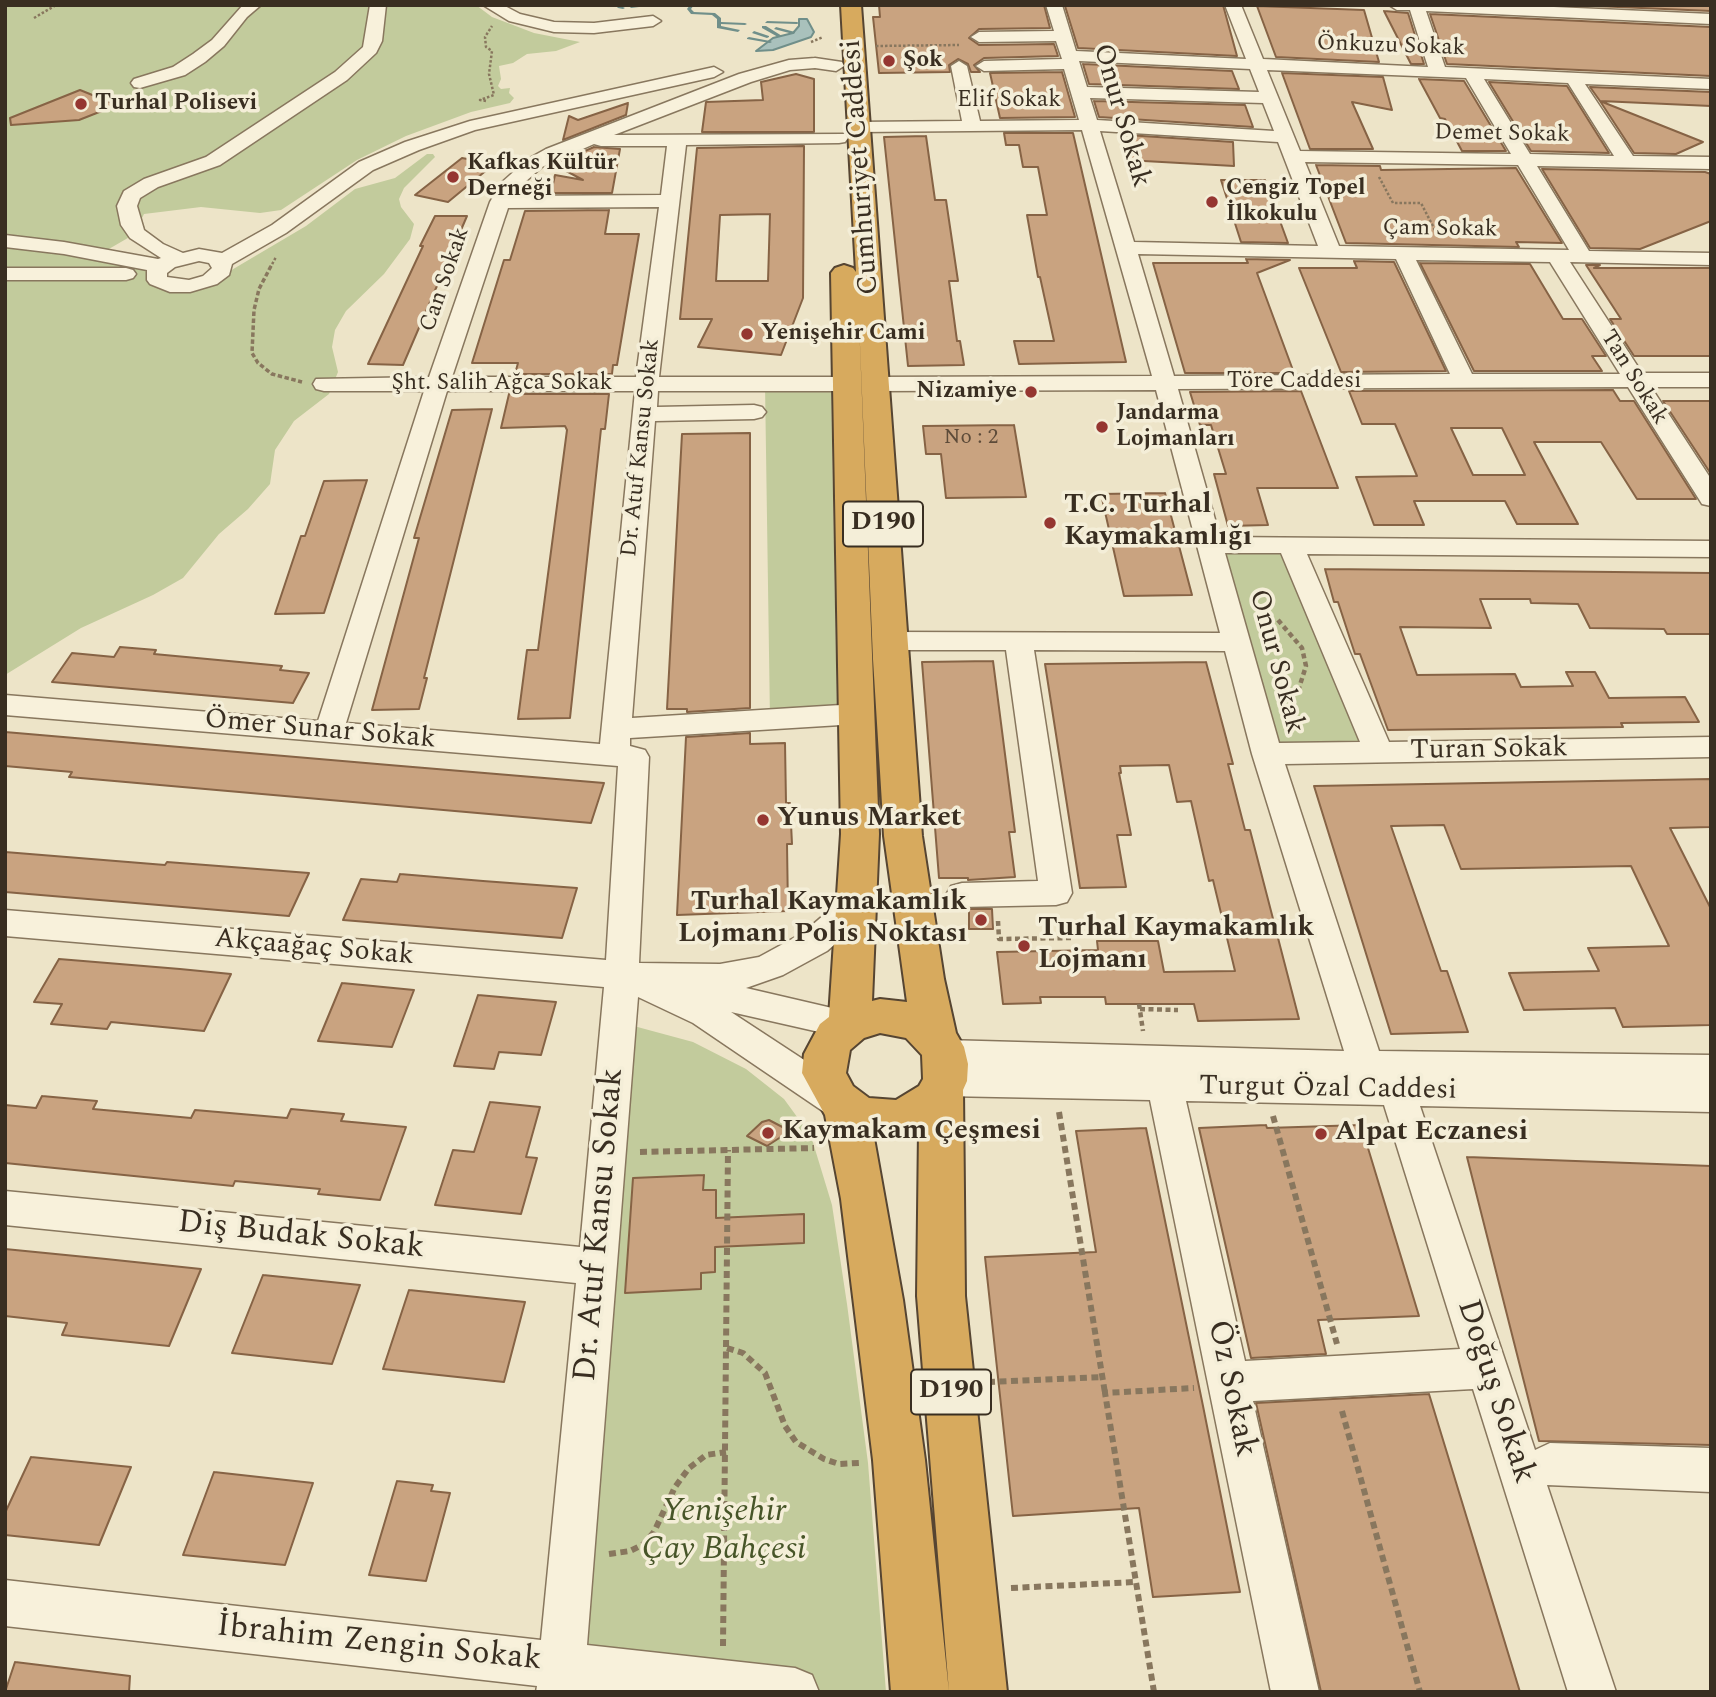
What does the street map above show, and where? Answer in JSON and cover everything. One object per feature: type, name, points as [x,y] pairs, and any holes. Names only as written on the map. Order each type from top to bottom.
[{"type":"highway","name":"Cumhuriyet Caddesi","points":[[833,5],[843,52],[862,384],[889,641],[910,900],[942,1067],[941,1296],[978,1692]]},
{"type":"highway","name":"Cumhuriyet Caddesi","points":[[843,52],[851,5]]},
{"type":"highway","name":"Cumhuriyet Caddesi","points":[[850,1025],[860,834],[858,714],[862,384]]},
{"type":"highway","points":[[870,1017],[902,1018],[922,1026],[942,1067],[927,1106],[897,1119],[875,1119],[845,1106],[831,1091],[823,1064],[835,1037],[850,1025],[870,1017]]},
{"type":"highway","name":"D190","points":[[845,1106],[864,1199],[879,1300],[899,1460],[920,1692]]},
{"type":"street","points":[[140,83],[179,71],[199,58],[218,43],[241,14],[253,5]]},
{"type":"street","points":[[165,266],[156,248],[137,234],[131,225],[127,206],[131,195],[151,183],[213,161],[341,76],[370,49],[374,41],[378,5]]},
{"type":"street","points":[[491,5],[517,19],[554,27],[594,28],[653,21]]},
{"type":"street","name":"Onur Sokak","points":[[1054,5],[1165,382],[1267,754],[1379,1083]]},
{"type":"street","points":[[1233,5],[1331,252]]},
{"type":"street","points":[[1397,5],[1709,21]]},
{"type":"street","points":[[1689,5],[1709,21]]},
{"type":"street","points":[[1416,6],[1438,72]]},
{"type":"street","points":[[979,37],[1068,52]]},
{"type":"street","name":"Can Sokak","points":[[329,732],[438,384],[500,202],[508,187],[535,163],[582,142],[789,60],[815,63],[843,52]]},
{"type":"street","points":[[984,66],[1068,52]]},
{"type":"street","name":"Önkuzu Sokak","points":[[1068,52],[1256,64],[1711,83]]},
{"type":"street","points":[[5,274],[165,266],[199,255],[221,262],[279,229],[366,166],[437,136],[789,60]]},
{"type":"street","points":[[959,66],[972,126]]},
{"type":"street","points":[[1472,74],[1583,257]]},
{"type":"street","points":[[1573,78],[1627,161]]},
{"type":"street","points":[[1080,92],[1270,98]]},
{"type":"street","name":"Elif Sokak","points":[[582,142],[972,126],[1090,125],[1285,137]]},
{"type":"street","name":"Dr. Atuf Kansu Sokak","points":[[562,1679],[622,975],[622,747],[644,414],[677,140]]},
{"type":"street","name":"Demet Sokak","points":[[1293,156],[1711,161]]},
{"type":"street","points":[[500,202],[670,201]]},
{"type":"street","points":[[5,241],[64,248],[165,266]]},
{"type":"street","name":"Çam Sokak","points":[[1126,248],[1709,261]]},
{"type":"street","points":[[1403,253],[1464,381]]},
{"type":"street","name":"Tan Sokak","points":[[1556,256],[1711,499]]},
{"type":"street","points":[[165,266],[157,280],[162,284],[190,286],[218,276],[222,271],[221,262]]},
{"type":"street","name":"Töre Caddesi","points":[[862,384],[1711,380]]},
{"type":"street","name":"Şht. Salih Ağca Sokak","points":[[324,383],[862,384]]},
{"type":"street","points":[[644,414],[754,412]]},
{"type":"street","points":[[1210,545],[1711,550]]},
{"type":"street","points":[[1291,547],[1379,753]]},
{"type":"street","points":[[889,641],[1236,642]]},
{"type":"street","points":[[962,895],[1056,893],[1019,641]]},
{"type":"street","name":"Ömer Sunar Sokak","points":[[5,705],[329,732],[622,747],[858,714]]},
{"type":"street","name":"Turan Sokak","points":[[1267,754],[1711,747]]},
{"type":"street","points":[[622,975],[682,979],[720,978],[747,974],[771,966],[815,942],[837,923],[856,893]]},
{"type":"street","name":"Akçaağaç Sokak","points":[[5,923],[622,975]]},
{"type":"street","points":[[622,975],[850,1025]]},
{"type":"street","points":[[622,975],[705,1013],[845,1106]]},
{"type":"street","name":"Turgut Özal Caddesi","points":[[942,1067],[1711,1097]]},
{"type":"street","name":"Turgut Özal Caddesi","points":[[942,1067],[1165,1086],[1265,1088],[1711,1070]]},
{"type":"street","name":"Doğuş Sokak","points":[[1379,1083],[1487,1368],[1592,1692]]},
{"type":"street","name":"Öz Sokak","points":[[1165,1086],[1295,1692]]},
{"type":"street","name":"Diş Budak Sokak","points":[[5,1208],[597,1267]]},
{"type":"street","points":[[1230,1384],[1487,1368]]},
{"type":"street","points":[[1550,1465],[1711,1471]]},
{"type":"street","name":"İbrahim Zengin Sokak","points":[[5,1603],[562,1679],[723,1684],[795,1692]]},
{"type":"path","points":[[34,18],[56,5]]},
{"type":"path","points":[[843,52],[968,44],[966,38],[979,37]]},
{"type":"path","points":[[486,47],[492,51],[489,74],[494,95],[480,100],[492,103]]},
{"type":"path","points":[[1369,157],[1392,203],[1421,203],[1448,254]]},
{"type":"path","points":[[279,229],[290,235],[274,259],[260,289],[252,321],[251,353],[261,367],[278,376],[324,383]]},
{"type":"path","points":[[1278,620],[1302,648],[1306,666],[1299,688]]},
{"type":"path","points":[[995,894],[999,939],[1072,938]]},
{"type":"path","points":[[1143,1039],[1140,1007],[1178,1010]]},
{"type":"path","points":[[1265,1088],[1420,1692]]},
{"type":"path","points":[[1059,1112],[1154,1692]]},
{"type":"path","points":[[607,1153],[814,1148]]},
{"type":"path","points":[[723,1684],[728,1150]]},
{"type":"path","points":[[727,1348],[743,1353],[765,1373],[785,1426],[796,1442],[824,1459],[839,1464],[868,1463]]},
{"type":"path","points":[[980,1382],[1102,1377]]},
{"type":"path","points":[[1105,1393],[1230,1384]]},
{"type":"path","points":[[573,1546],[595,1553],[611,1554],[630,1551],[644,1544],[654,1532],[675,1487],[689,1468],[706,1455],[726,1451]]},
{"type":"path","points":[[1002,1589],[1136,1582]]},
{"type":"green space","points":[[5,5],[476,5],[492,17],[534,33],[580,42],[556,51],[527,54],[513,63],[499,66],[501,79],[498,86],[501,89],[510,88],[509,93],[514,98],[510,103],[471,112],[406,136],[357,160],[281,210],[260,213],[201,207],[144,214],[141,220],[145,228],[102,253],[161,266],[157,280],[213,281],[306,226],[355,189],[395,178],[427,154],[433,154],[435,157],[404,188],[399,199],[401,207],[414,224],[410,239],[384,274],[346,311],[335,330],[332,347],[338,372],[329,394],[294,421],[275,450],[270,484],[248,509],[219,534],[183,578],[81,628],[5,675]]},
{"type":"green space","points":[[765,384],[831,384],[837,715],[770,720]]},
{"type":"green space","points":[[1210,545],[1291,547],[1379,753],[1267,754]]},
{"type":"green space","name":"Yenişehir Çay Bahçesi","points":[[619,1022],[693,1042],[746,1069],[784,1099],[811,1136],[832,1205],[847,1304],[868,1463],[886,1692],[795,1692],[563,1666]]},
{"type":"water","points":[[799,19],[807,19],[814,32],[811,37],[773,50],[756,51],[773,38],[793,33],[799,26]]},
{"type":"building","points":[[879,5],[1044,5],[1050,28],[979,29],[969,38],[979,45],[1054,44],[1058,56],[984,58],[974,65],[980,72],[971,72],[968,64],[958,59],[949,65],[950,72],[879,73],[873,17],[880,17]]},
{"type":"building","points":[[1223,5],[1237,56],[1078,48],[1065,6]]},
{"type":"building","points":[[1711,5],[1711,11],[1595,6]]},
{"type":"building","points":[[1257,6],[1364,10],[1379,62],[1276,57]]},
{"type":"building","points":[[1384,11],[1408,13],[1424,64],[1411,64]]},
{"type":"building","points":[[1430,14],[1711,27],[1711,76],[1447,64]]},
{"type":"building","points":[[1083,64],[1232,71],[1239,89],[1089,84]]},
{"type":"building","points":[[1062,72],[1075,117],[1000,118],[990,73]]},
{"type":"building","points":[[1282,73],[1383,77],[1392,110],[1352,102],[1373,149],[1310,149]]},
{"type":"building","points":[[796,74],[814,79],[814,132],[702,132],[706,102],[763,100],[761,82]]},
{"type":"building","points":[[1419,79],[1464,81],[1506,151],[1462,151]]},
{"type":"building","points":[[1489,82],[1567,86],[1609,153],[1531,151]]},
{"type":"building","points":[[1590,87],[1711,92],[1711,106],[1600,101]]},
{"type":"building","name":"Turhal Polisevi","points":[[80,90],[117,105],[79,120],[11,125],[10,118]]},
{"type":"building","points":[[1094,101],[1245,105],[1253,127],[1099,117]]},
{"type":"building","points":[[1600,101],[1703,142],[1676,154],[1634,153]]},
{"type":"building","points":[[628,103],[626,115],[563,140],[569,116],[578,120]]},
{"type":"building","points":[[1004,133],[1073,133],[1126,362],[1019,364],[1014,341],[1054,341],[1038,277],[1027,215],[1047,215],[1038,167],[1023,167],[1019,145],[1006,145]]},
{"type":"building","points":[[1127,135],[1233,142],[1234,166],[1126,160]]},
{"type":"building","points":[[926,136],[935,200],[946,200],[958,281],[949,281],[957,341],[960,341],[964,365],[908,366],[884,137]]},
{"type":"building","points":[[804,146],[803,298],[781,355],[698,347],[712,319],[680,319],[697,148]],"holes":[[[770,214],[768,281],[716,281],[720,215]]]},
{"type":"building","points":[[594,147],[620,149],[612,193],[551,193],[555,175],[583,180],[557,166],[558,163]]},
{"type":"building","points":[[462,158],[494,164],[448,202],[415,195]]},
{"type":"building","points":[[1316,165],[1380,166],[1381,170],[1516,168],[1562,243],[1516,242],[1519,247],[1346,243]]},
{"type":"building","points":[[1542,169],[1705,172],[1711,174],[1711,221],[1640,249],[1590,248]]},
{"type":"building","points":[[1221,180],[1265,180],[1288,243],[1241,242]]},
{"type":"building","points":[[609,210],[605,234],[639,234],[617,365],[613,365],[612,374],[515,374],[518,363],[472,363],[504,260],[510,260],[525,211]]},
{"type":"building","points":[[435,216],[467,216],[403,365],[368,364],[423,246],[420,246]]},
{"type":"building","points":[[1246,259],[1290,260],[1257,273],[1294,373],[1185,373],[1153,263],[1248,263]]},
{"type":"building","points":[[1354,261],[1394,262],[1446,371],[1341,372],[1299,268],[1357,268]]},
{"type":"building","points":[[1420,263],[1530,264],[1563,319],[1582,319],[1606,356],[1592,356],[1602,371],[1474,371]]},
{"type":"building","points":[[1586,265],[1600,265],[1594,268],[1711,268],[1711,356],[1634,356],[1610,319],[1621,319]]},
{"type":"building","points":[[1613,390],[1620,401],[1634,401],[1696,499],[1637,499],[1601,442],[1534,442],[1578,524],[1517,524],[1505,501],[1414,501],[1424,525],[1374,525],[1356,477],[1417,476],[1395,424],[1362,424],[1349,391]],"holes":[[[1451,428],[1502,428],[1525,475],[1473,475]]]},
{"type":"building","points":[[1301,391],[1338,488],[1257,488],[1268,525],[1228,526],[1214,474],[1226,474],[1211,425],[1200,425],[1190,392]]},
{"type":"building","points":[[509,394],[609,394],[605,429],[601,429],[570,718],[518,719],[527,650],[538,650],[567,430],[565,426],[501,428]]},
{"type":"building","points":[[1663,401],[1711,401],[1711,474]]},
{"type":"building","points":[[492,409],[424,678],[427,678],[419,709],[372,710],[419,538],[414,538],[452,410]]},
{"type":"building","points":[[1014,425],[1026,497],[946,498],[941,454],[926,454],[923,426]]},
{"type":"building","points":[[750,433],[750,708],[687,712],[687,709],[667,709],[682,434]]},
{"type":"building","points":[[367,480],[324,613],[275,614],[301,536],[305,536],[324,481]]},
{"type":"building","name":"T.C. Turhal Kaymakamlığı","points":[[1165,493],[1192,595],[1124,596],[1101,494]]},
{"type":"building","points":[[1325,569],[1711,573],[1711,634],[1667,634],[1664,629],[1590,628],[1578,604],[1531,603],[1530,599],[1480,599],[1491,628],[1400,627],[1417,675],[1515,674],[1521,687],[1573,686],[1566,672],[1595,672],[1609,698],[1685,697],[1699,722],[1621,723],[1623,727],[1388,730],[1360,654],[1355,654],[1338,602],[1334,602]]},
{"type":"building","points":[[120,647],[156,650],[154,654],[282,666],[280,670],[309,673],[293,703],[52,682],[72,653],[114,657]]},
{"type":"building","points":[[993,661],[1015,832],[1009,832],[1015,877],[968,880],[939,878],[922,662]]},
{"type":"building","points":[[1206,662],[1233,764],[1228,764],[1245,830],[1250,830],[1299,1019],[1198,1021],[1194,1004],[1106,1004],[1105,997],[1040,997],[1041,1003],[1003,1004],[997,952],[1098,950],[1097,941],[1158,941],[1164,972],[1235,971],[1213,880],[1209,881],[1191,801],[1177,802],[1169,765],[1120,766],[1131,835],[1117,835],[1126,887],[1080,888],[1045,664]]},
{"type":"building","points":[[5,732],[604,783],[591,823],[69,777],[72,772],[5,766]]},
{"type":"building","points":[[750,733],[750,744],[785,743],[786,803],[790,803],[792,844],[787,844],[788,911],[677,915],[686,737]]},
{"type":"building","points":[[1711,779],[1711,827],[1670,828],[1711,909],[1711,1025],[1623,1027],[1615,1008],[1524,1010],[1509,973],[1599,971],[1588,948],[1669,946],[1631,866],[1461,869],[1444,825],[1391,826],[1441,971],[1447,971],[1468,1032],[1391,1034],[1314,786]]},
{"type":"building","points":[[5,852],[309,873],[289,916],[5,892]]},
{"type":"building","points":[[400,874],[577,888],[562,938],[343,920],[361,879],[397,882]]},
{"type":"building","name":"Turhal Kaymakamlık Lojmanı Polis Noktası","points":[[969,909],[992,909],[993,929],[969,929]]},
{"type":"building","points":[[59,959],[231,974],[204,1031],[111,1022],[107,1029],[51,1024],[62,1004],[34,1002]]},
{"type":"building","points":[[342,983],[414,990],[392,1047],[318,1041]]},
{"type":"building","points":[[478,995],[556,1002],[541,1055],[499,1052],[494,1069],[454,1066]]},
{"type":"building","points":[[42,1096],[97,1101],[93,1109],[191,1118],[195,1110],[287,1118],[291,1109],[344,1114],[341,1121],[406,1127],[380,1200],[318,1194],[320,1189],[235,1181],[233,1186],[5,1163],[5,1105],[36,1108]]},
{"type":"building","points":[[490,1102],[540,1107],[526,1157],[537,1158],[521,1214],[435,1205],[453,1150],[474,1152]]},
{"type":"building","name":"Kaymakam Çeşmesi","points":[[769,1120],[790,1131],[767,1146],[747,1136],[762,1122]]},
{"type":"building","points":[[1266,1125],[1267,1128],[1361,1125],[1419,1316],[1318,1320],[1326,1354],[1251,1358],[1199,1128]]},
{"type":"building","points":[[1146,1128],[1240,1592],[1153,1597],[1139,1508],[1013,1516],[985,1257],[1096,1252],[1076,1131]]},
{"type":"building","points":[[1467,1157],[1711,1166],[1711,1445],[1539,1441]]},
{"type":"building","points":[[704,1175],[703,1190],[716,1190],[716,1218],[804,1214],[804,1243],[715,1247],[715,1272],[701,1273],[701,1289],[625,1293],[633,1178]]},
{"type":"building","points":[[5,1249],[201,1269],[169,1346],[62,1335],[67,1323],[5,1316]]},
{"type":"building","points":[[263,1275],[360,1285],[332,1364],[232,1353]]},
{"type":"building","points":[[409,1290],[525,1302],[504,1382],[383,1369]]},
{"type":"building","points":[[1429,1394],[1520,1692],[1321,1692],[1256,1403]]},
{"type":"building","points":[[31,1457],[131,1467],[99,1545],[5,1535],[5,1513]]},
{"type":"building","points":[[214,1472],[313,1483],[285,1565],[183,1555]]},
{"type":"building","points":[[397,1481],[433,1485],[431,1491],[450,1493],[426,1581],[369,1575]]},
{"type":"building","points":[[15,1662],[130,1676],[129,1692],[5,1692]]},
{"type":"waterway","points":[[646,6],[653,5]]},
{"type":"waterway","points":[[692,5],[689,9],[693,13],[713,14],[719,19],[719,23]]},
{"type":"waterway","points":[[618,7],[623,8]]},
{"type":"waterway","points":[[631,7],[637,7]]},
{"type":"waterway","points":[[767,22],[797,23]]},
{"type":"waterway","points":[[719,23],[745,24]]},
{"type":"waterway","points":[[719,23],[719,27],[738,31]]},
{"type":"waterway","points":[[764,27],[780,36]]},
{"type":"waterway","points":[[776,28],[793,33]]},
{"type":"waterway","points":[[754,32],[767,37]]},
{"type":"waterway","points":[[749,38],[770,42]]},
{"type":"place","name":"Şok","points":[[889,61]]},
{"type":"place","name":"Turhal Polisevi","points":[[81,104]]},
{"type":"place","name":"Kafkas Kültür Derneği","points":[[453,177]]},
{"type":"place","name":"Cengiz Topel İlkokulu","points":[[1212,202]]},
{"type":"place","name":"Yenişehir Cami","points":[[747,334]]},
{"type":"place","name":"Nizamiye","points":[[1031,392]]},
{"type":"place","name":"Jandarma Lojmanları","points":[[1102,427]]},
{"type":"place","name":"T.C. Turhal Kaymakamlığı","points":[[1050,523]]},
{"type":"place","name":"Yunus Market","points":[[763,820]]},
{"type":"place","name":"Turhal Kaymakamlık Lojmanı Polis Noktası","points":[[981,920]]},
{"type":"place","name":"Turhal Kaymakamlık Lojmanı","points":[[1024,946]]},
{"type":"place","name":"Kaymakam Çeşmesi","points":[[768,1133]]},
{"type":"place","name":"Alpat Eczanesi","points":[[1321,1134]]}]
